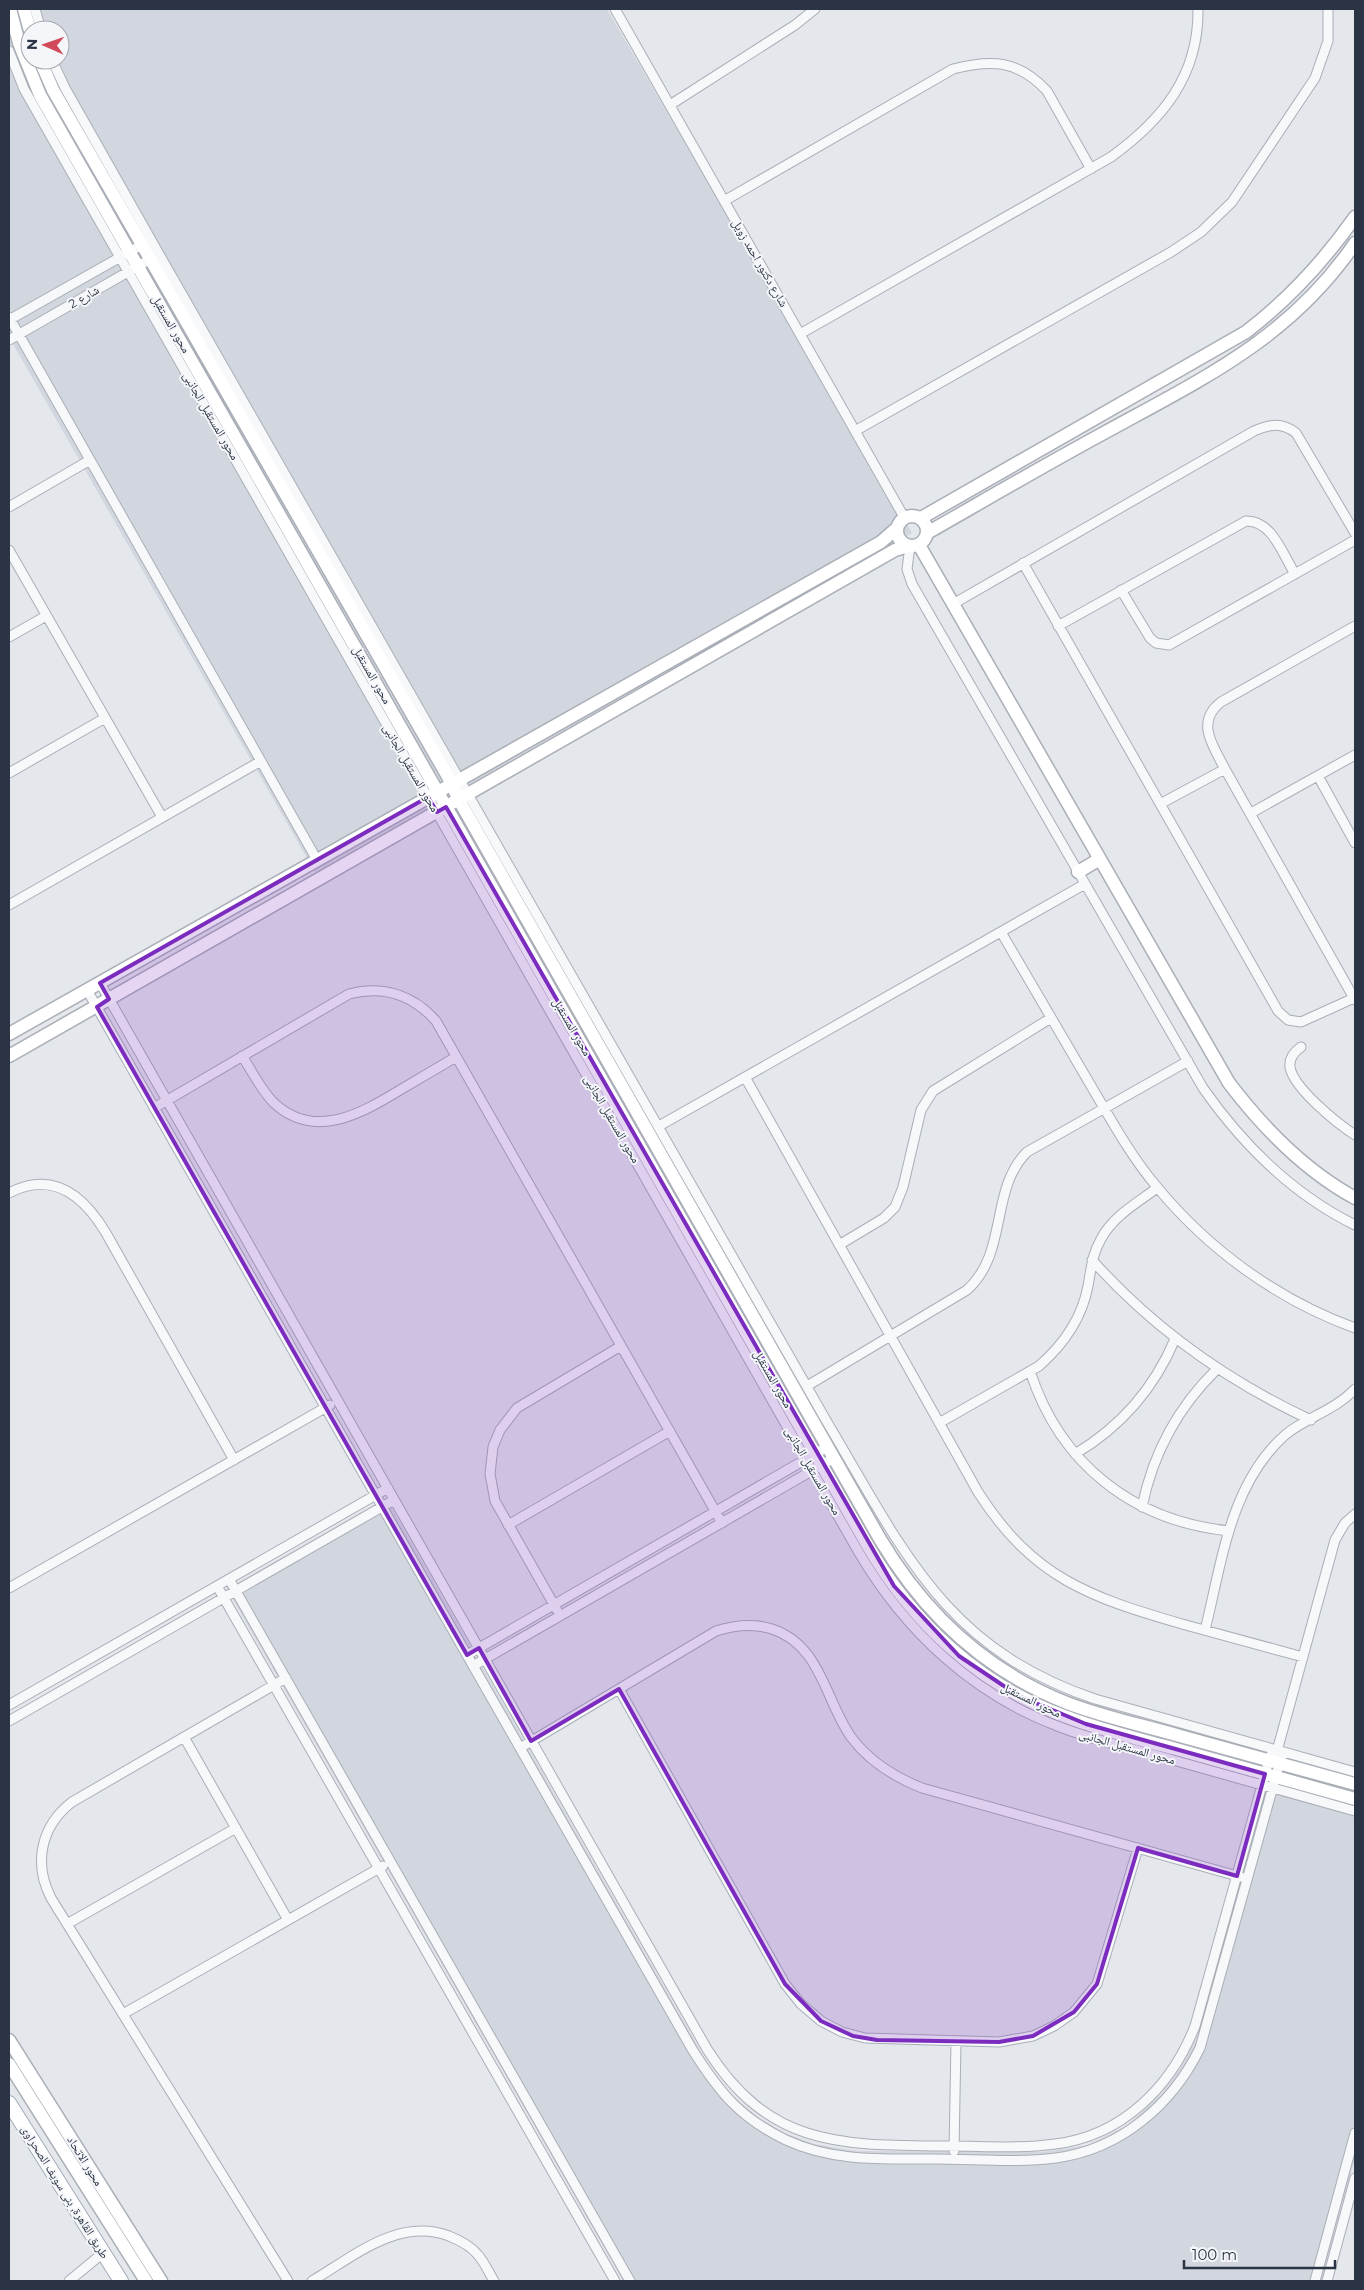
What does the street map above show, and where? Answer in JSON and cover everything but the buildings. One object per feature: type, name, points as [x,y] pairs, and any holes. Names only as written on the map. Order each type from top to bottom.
[{"type":"main road","name":"طريق القاهرة, بنى سويف الصحراوى","points":[[9,2104],[121,2281]]},
{"type":"street","name":"محور المستقبل","points":[[10,9],[19,43],[40,95],[125,255],[814,1462],[880,1566],[904,1599],[942,1640],[979,1671],[1019,1696],[1063,1716],[1269,1781],[1355,1799]]},
{"type":"street","name":"شارع دكتور احمد زويل","points":[[615,9],[855,431],[901,522]]},
{"type":"street","points":[[670,105],[795,25],[815,9]]},
{"type":"street","points":[[800,334],[1091,168],[1137,138],[1152,123],[1175,93],[1191,59],[1196,41],[1198,9]]},
{"type":"street","points":[[855,431],[1171,252],[1218,218],[1232,202],[1315,78],[1324,58],[1328,41],[1328,9]]},
{"type":"street","points":[[9,51],[24,89],[125,255]]},
{"type":"street","points":[[724,201],[952,69],[977,63],[1003,64],[1028,74],[1038,82],[1047,91],[1091,168]]},
{"type":"street","name":"محور المستقبل","points":[[44,70],[53,90],[147,242],[456,781],[822,1425],[831,1452],[905,1578],[934,1614],[986,1660],[1026,1684],[1068,1704],[1275,1758],[1355,1784]]},
{"type":"street","points":[[57,70],[147,242]]},
{"type":"street","points":[[921,518],[1246,332],[1268,315],[1309,276],[1355,217]]},
{"type":"street","name":"شارع 2","points":[[9,319],[147,242]]},
{"type":"street","points":[[927,533],[1199,381],[1250,350],[1283,325],[1314,295],[1355,243]]},
{"type":"street","name":"شارع 2","points":[[9,340],[155,256]]},
{"type":"street","points":[[9,319],[317,860]]},
{"type":"street","points":[[953,604],[1254,431],[1275,424],[1286,426],[1296,433],[1355,533]]},
{"type":"street","points":[[9,507],[90,460]]},
{"type":"street","points":[[9,1034],[881,542],[911,515],[921,518],[926,525],[927,533],[924,540],[913,546],[895,550],[9,1056]]},
{"type":"street","points":[[1058,626],[1246,521],[1258,522],[1268,529],[1295,574]]},
{"type":"street","points":[[901,522],[899,539],[913,546],[953,604],[1215,1062],[1246,1105],[1299,1159],[1322,1177],[1355,1198]]},
{"type":"street","points":[[1121,590],[1150,638],[1162,645],[1169,645],[1355,540]]},
{"type":"street","points":[[913,546],[907,561],[912,584],[1203,1088],[1230,1124],[1270,1167],[1300,1192],[1355,1225]]},
{"type":"street","points":[[9,550],[162,818]]},
{"type":"street","points":[[1023,563],[1283,1016],[1288,1020],[1301,1022],[1355,999],[1225,769],[1207,733],[1208,715],[1213,708],[1355,626]]},
{"type":"street","points":[[789,594],[796,607]]},
{"type":"street","points":[[9,637],[46,616]]},
{"type":"street","points":[[9,773],[105,718]]},
{"type":"street","points":[[1251,814],[1355,755]]},
{"type":"street","points":[[9,905],[261,761]]},
{"type":"street","points":[[1160,804],[1225,769]]},
{"type":"street","points":[[1318,776],[1354,839]]},
{"type":"street","points":[[464,797],[659,1126],[807,1386],[822,1425],[917,1572],[946,1606],[996,1650],[1034,1674],[1074,1692],[1275,1758],[1355,1772]]},
{"type":"street","points":[[1078,872],[1098,860]]},
{"type":"street","points":[[659,1126],[1086,884]]},
{"type":"street","points":[[1001,932],[1127,1147],[1157,1188],[1189,1223],[1244,1269],[1295,1300],[1355,1328]]},
{"type":"street","points":[[100,983],[707,2049],[738,2090],[778,2120],[826,2139],[859,2145],[954,2146],[1039,2146],[1074,2141],[1090,2136],[1122,2120],[1149,2099],[1172,2073],[1192,2034],[1237,1876],[1269,1781]]},
{"type":"street","points":[[87,990],[692,2050],[715,2086],[755,2123],[771,2132],[821,2153],[857,2158],[1039,2160],[1076,2154],[1128,2132],[1157,2109],[1182,2080],[1200,2048],[1249,1879],[1269,1781],[1335,1540],[1345,1523],[1355,1514]]},
{"type":"street","points":[[154,1108],[340,998],[359,992],[378,990],[396,994],[422,1007],[436,1020],[722,1523]]},
{"type":"street","points":[[839,1245],[884,1218],[895,1206],[903,1187],[921,1110],[933,1091],[1051,1018]]},
{"type":"street","points":[[1301,1048],[1296,1051],[1290,1062],[1293,1074],[1321,1108],[1355,1135]]},
{"type":"street","points":[[242,1056],[276,1104],[301,1118],[322,1122],[344,1120],[360,1114],[456,1057]]},
{"type":"street","points":[[807,1386],[975,1284],[990,1260],[1009,1179],[1021,1158],[1033,1147],[1188,1060]]},
{"type":"street","points":[[744,1077],[988,1508],[1013,1538],[1041,1564],[1074,1586],[1110,1602],[1303,1658]]},
{"type":"street","points":[[9,1193],[32,1186],[52,1186],[71,1193],[88,1205],[106,1232],[234,1460]]},
{"type":"street","points":[[939,1423],[1030,1371],[1049,1357],[1074,1325],[1085,1301],[1092,1260],[1100,1239],[1114,1221],[1157,1188]]},
{"type":"street","points":[[1092,1260],[1124,1293],[1175,1339],[1217,1369],[1263,1396],[1311,1420]]},
{"type":"street","points":[[1075,1454],[1111,1430],[1141,1399],[1160,1370],[1175,1339]]},
{"type":"street","points":[[560,1616],[495,1501],[490,1474],[494,1447],[505,1422],[517,1408],[621,1346]]},
{"type":"street","points":[[1142,1507],[1150,1472],[1164,1439],[1187,1402],[1217,1369]]},
{"type":"street","points":[[1030,1371],[1048,1415],[1075,1454],[1106,1484],[1142,1507],[1184,1524],[1229,1531]]},
{"type":"street","points":[[1205,1630],[1229,1531],[1242,1494],[1257,1467],[1288,1433],[1332,1408],[1355,1389]]},
{"type":"street","points":[[9,1588],[338,1400]]},
{"type":"street","points":[[508,1525],[670,1431]]},
{"type":"street","points":[[473,1666],[722,1523],[831,1452]]},
{"type":"street","points":[[467,1655],[716,1511],[814,1462]]},
{"type":"street","points":[[9,1705],[388,1488]]},
{"type":"street","points":[[9,1721],[394,1500]]},
{"type":"street","points":[[229,1579],[630,2281]]},
{"type":"street","points":[[217,1586],[615,2281]]},
{"type":"street","points":[[520,1748],[716,1632],[736,1626],[766,1627],[794,1640],[809,1655],[852,1738],[870,1758],[894,1776],[922,1788],[1249,1879]]},
{"type":"street","points":[[286,1678],[72,1802],[52,1823],[42,1850],[42,1870],[46,1889],[288,2281]]},
{"type":"street","points":[[620,1688],[785,1984],[801,2004],[821,2021],[853,2036],[876,2040],[999,2042],[1033,2036],[1064,2020],[1082,2004],[1097,1984],[1138,1848]]},
{"type":"street","points":[[184,1736],[288,1920]]},
{"type":"street","points":[[1269,1781],[1355,1810]]},
{"type":"street","points":[[67,1924],[236,1828]]},
{"type":"street","points":[[123,2014],[390,1862]]},
{"type":"street","name":"محور الاتحاد","points":[[9,2040],[162,2281]]},
{"type":"street","points":[[954,2159],[956,2041]]},
{"type":"street","name":"محور الاتحاد","points":[[9,2064],[146,2281]]},
{"type":"street","points":[[1315,2281],[1355,2133]]},
{"type":"street","points":[[1327,2281],[1355,2178]]},
{"type":"street","points":[[312,2281],[386,2237],[415,2231],[445,2235],[463,2243],[478,2255],[494,2281]]},
{"type":"street","points":[[69,2281],[103,2253]]},
{"type":"highlighted area","points":[[428,797],[437,812],[446,807],[894,1586],[959,1656],[1019,1696],[1086,1724],[1265,1774],[1237,1876],[1138,1848],[1097,1984],[1074,2012],[1033,2036],[999,2042],[877,2040],[853,2036],[821,2021],[785,1984],[619,1689],[531,1741],[479,1648],[467,1655],[97,1007],[109,999],[100,983]]},
{"type":"shaded area","points":[[9,9],[607,9],[912,533],[315,872],[9,337]]},
{"type":"shaded area","points":[[386,1498],[712,2071],[734,2097],[758,2117],[785,2133],[814,2144],[856,2151],[1043,2152],[1088,2145],[1128,2125],[1162,2093],[1181,2067],[1196,2039],[1212,1990],[1271,1769],[1355,1792],[1355,2158],[1321,2281],[623,2281],[227,1589]]}]
